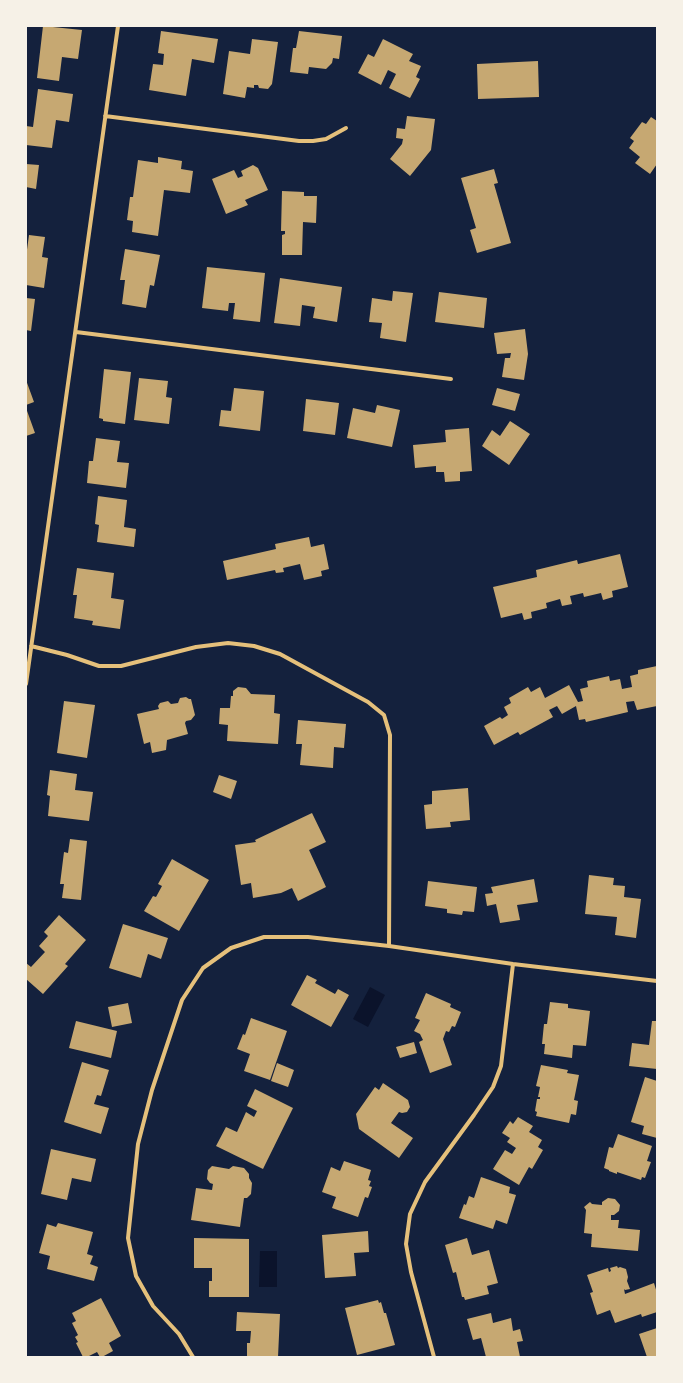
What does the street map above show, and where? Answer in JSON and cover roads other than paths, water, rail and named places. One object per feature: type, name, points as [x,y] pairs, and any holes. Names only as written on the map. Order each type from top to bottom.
[{"type":"street","points":[[26,684],[118,26]]},
{"type":"street","points":[[105,116],[299,141],[326,139],[346,128]]},
{"type":"street","points":[[76,332],[451,379]]},
{"type":"street","points":[[31,646],[67,655],[99,666],[121,666],[196,647],[228,643],[254,646],[280,654],[368,702],[384,715],[390,735],[391,761],[389,946]]},
{"type":"street","points":[[193,1357],[179,1334],[153,1306],[136,1276],[128,1238],[138,1144],[152,1090],[182,1000],[203,968],[231,948],[264,937],[308,937],[389,946],[513,964],[657,981]]},
{"type":"street","points":[[434,1357],[411,1272],[406,1244],[410,1214],[425,1182],[493,1087],[501,1066],[513,964]]},
{"type":"water","points":[[370,987],[385,995],[368,1027],[353,1019]]},
{"type":"water","points":[[260,1251],[277,1251],[277,1287],[259,1287]]}]
